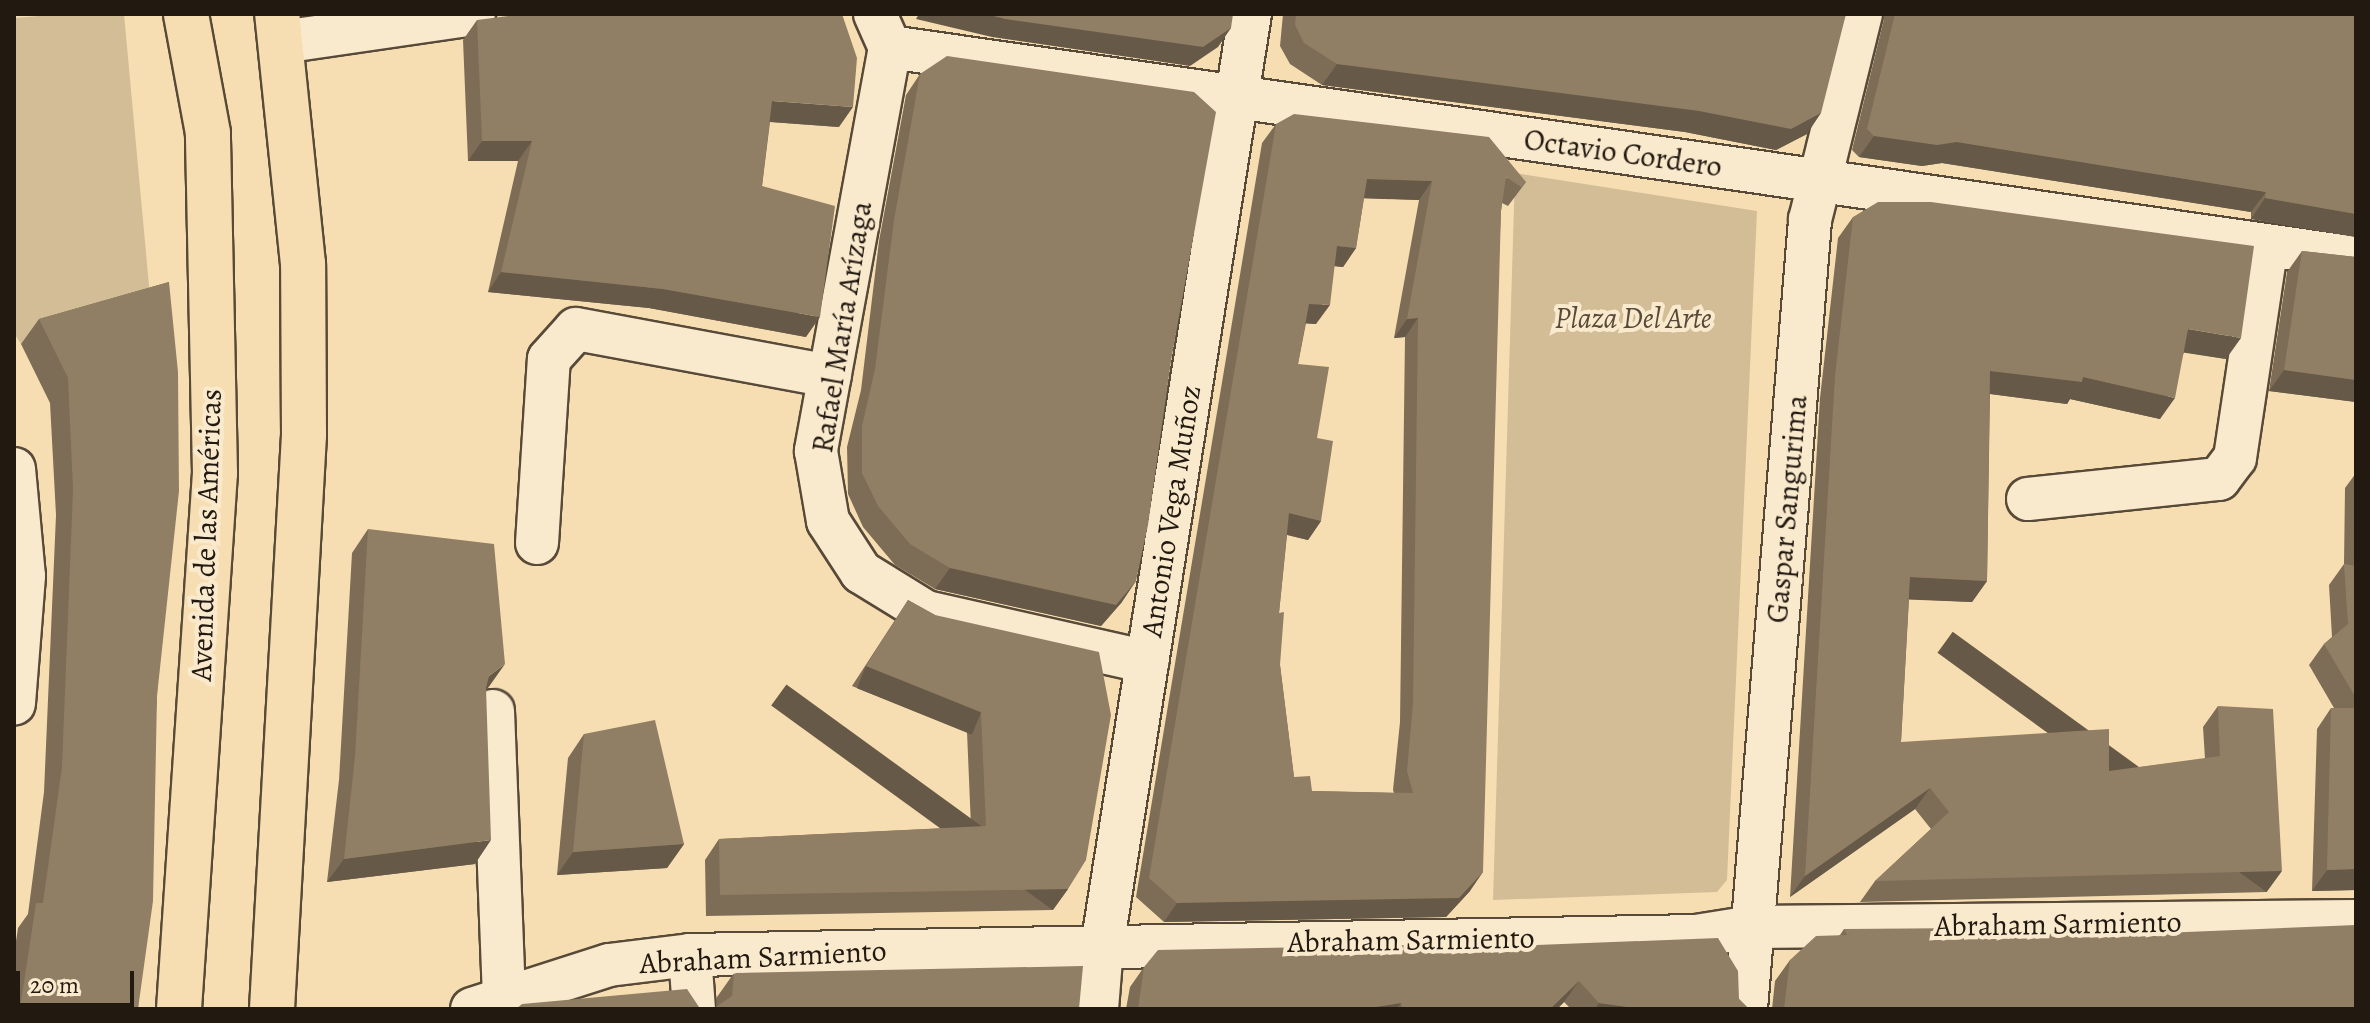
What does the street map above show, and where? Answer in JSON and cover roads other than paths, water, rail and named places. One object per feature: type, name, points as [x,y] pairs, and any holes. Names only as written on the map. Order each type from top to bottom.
[{"type":"main road","name":"Avenida de las Américas","points":[[179,1009],[215,473],[208,133],[186,14]]},
{"type":"main road","points":[[272,1009],[304,435],[303,264],[279,28]]},
{"type":"street","points":[[279,28],[474,14]]},
{"type":"street","name":"Antonio Vega Muñoz","points":[[1097,1009],[1102,947],[1250,14]]},
{"type":"street","name":"Gaspar Sangurima","points":[[1746,1009],[1810,220],[1861,14]]},
{"type":"street","name":"Octavio Cordero","points":[[883,30],[1237,94],[2356,258]]},
{"type":"street","name":"Rafael María Arízaga","points":[[883,30],[816,451],[828,521],[861,572],[926,612],[1147,662]]},
{"type":"street","points":[[2028,499],[2219,479],[2235,458],[2267,245]]},
{"type":"street","points":[[537,543],[549,359],[576,329],[830,376]]},
{"type":"street","points":[[14,469],[24,576],[14,704]]},
{"type":"street","points":[[488,1004],[493,711]]},
{"type":"street","name":"Abraham Sarmiento","points":[[488,1004],[609,965],[690,955],[1696,936],[1752,927],[2356,921]]},
{"type":"street","points":[[690,955],[694,1009]]},
{"type":"park label","name":"Plaza Del Arte","points":[[1633,318]]}]
